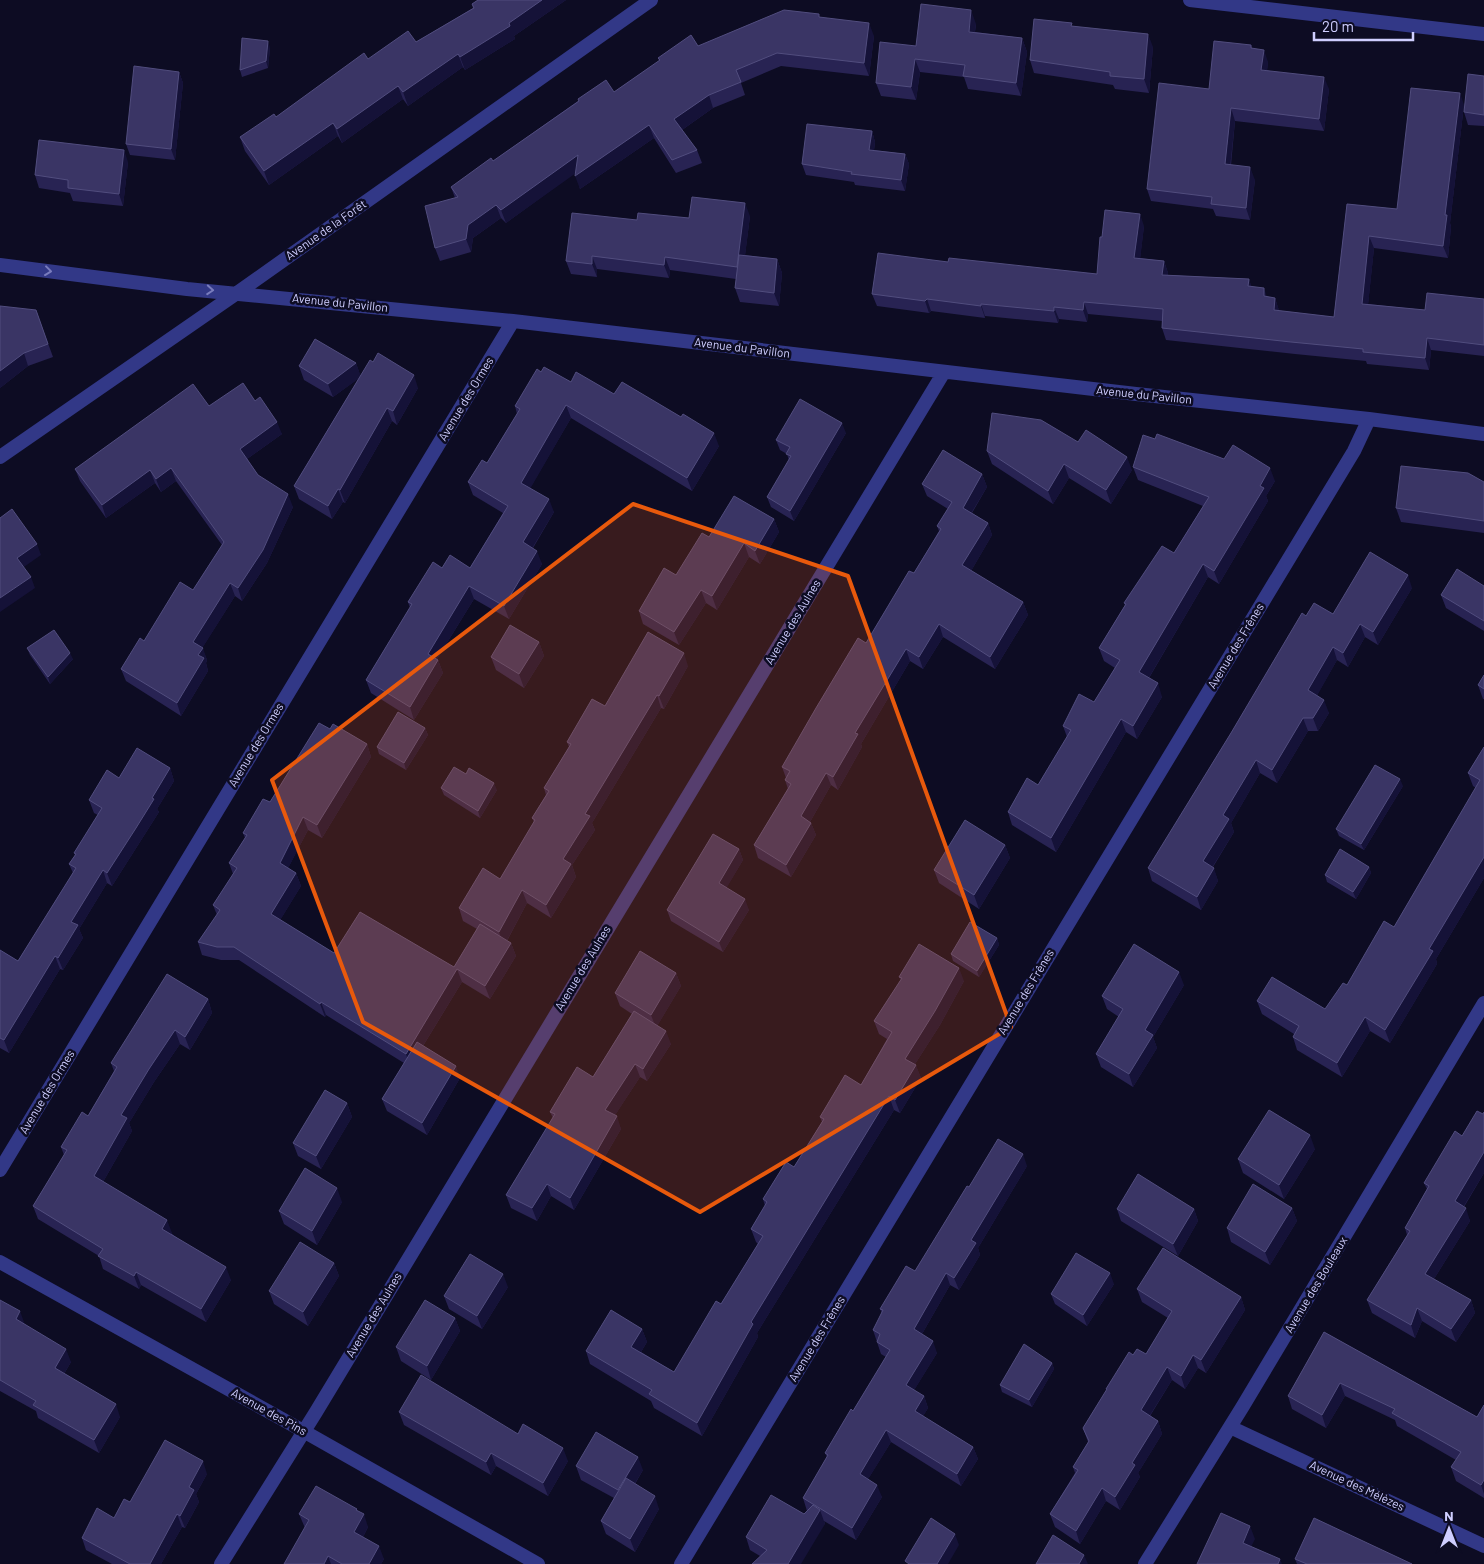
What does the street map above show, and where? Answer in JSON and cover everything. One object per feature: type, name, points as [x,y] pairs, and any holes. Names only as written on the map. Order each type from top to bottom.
[{"type":"street","name":"Avenue de la Forêt","points":[[0,457],[237,293],[651,0]]},
{"type":"street","points":[[1190,0],[1484,34]]},
{"type":"street","name":"Avenue du Pavillon","points":[[0,265],[187,289],[513,320],[1146,396],[1368,419],[1484,434]]},
{"type":"street","name":"Avenue des Ormes","points":[[0,1170],[513,320]]},
{"type":"street","name":"Avenue des Aulnes","points":[[222,1564],[944,372]]},
{"type":"street","name":"Avenue des Frênes","points":[[681,1564],[1354,451],[1368,419]]},
{"type":"street","name":"Avenue des Bouleaux","points":[[1144,1564],[1230,1427],[1484,1003]]},
{"type":"street","name":"Avenue des Pins","points":[[0,1262],[538,1564]]},
{"type":"street","name":"Avenue des Mélèzes","points":[[1230,1427],[1484,1546]]},
{"type":"highlighted area","points":[[633,504],[848,576],[1011,1027],[700,1212],[363,1022],[272,780]]},
{"type":"building","points":[[478,0],[542,0],[509,23],[510,26],[460,57],[458,54],[403,92],[398,86],[337,129],[333,123],[264,171],[240,137],[274,114],[276,117],[364,53],[368,59],[408,31],[416,42],[474,8],[472,4]]},
{"type":"building","points":[[921,4],[971,10],[969,32],[1022,38],[1016,83],[963,76],[965,65],[915,59],[911,87],[876,83],[880,42],[916,46]]},
{"type":"building","points":[[784,10],[819,14],[819,17],[869,23],[864,63],[777,53],[736,70],[741,82],[709,95],[674,119],[697,150],[672,160],[649,125],[575,176],[578,155],[501,210],[496,205],[468,225],[466,239],[435,248],[425,206],[458,197],[451,187],[491,158],[493,161],[606,80],[614,92],[660,60],[658,58],[691,35],[698,46]]},
{"type":"building","points":[[1034,19],[1072,23],[1071,26],[1148,34],[1144,79],[1110,76],[1110,72],[1030,60]]},
{"type":"building","points":[[242,38],[268,41],[266,61],[240,70]]},
{"type":"building","points":[[1214,41],[1251,45],[1251,48],[1264,50],[1261,70],[1324,77],[1319,119],[1231,108],[1225,164],[1250,167],[1246,208],[1211,204],[1212,197],[1147,189],[1159,83],[1209,89]]},
{"type":"building","points":[[134,66],[179,72],[171,149],[126,144]]},
{"type":"building","points":[[1468,74],[1484,76],[1484,115],[1464,112]]},
{"type":"building","points":[[1411,88],[1460,93],[1443,246],[1369,236],[1362,304],[1425,310],[1427,293],[1484,299],[1484,345],[1427,338],[1425,358],[1363,352],[1363,349],[1162,328],[1163,309],[1084,302],[1083,310],[1054,307],[1054,311],[981,304],[981,306],[927,299],[925,301],[872,294],[878,253],[948,262],[949,258],[1097,274],[1100,237],[1102,237],[1105,210],[1140,214],[1134,258],[1164,261],[1162,275],[1249,279],[1248,286],[1264,288],[1264,296],[1275,298],[1274,310],[1334,317],[1347,204],[1397,209]]},
{"type":"building","points":[[807,124],[872,131],[869,150],[905,154],[901,180],[851,174],[852,172],[802,164]]},
{"type":"building","points":[[39,140],[124,150],[119,194],[68,188],[68,180],[35,175]]},
{"type":"building","points":[[692,197],[745,203],[737,267],[665,257],[664,265],[592,256],[592,264],[566,261],[572,213],[637,220],[638,213],[689,218]]},
{"type":"building","points":[[739,255],[777,259],[774,293],[735,288]]},
{"type":"building","points":[[0,306],[36,310],[48,344],[24,353],[0,371]]},
{"type":"building","points":[[315,339],[356,363],[328,384],[299,366]]},
{"type":"building","points":[[378,353],[414,375],[393,411],[387,408],[340,490],[338,489],[328,506],[294,486],[370,360],[373,362]]},
{"type":"building","points":[[544,367],[571,382],[576,372],[614,394],[622,382],[681,417],[683,414],[714,433],[687,478],[566,405],[521,483],[549,499],[523,542],[537,551],[504,606],[469,586],[428,654],[438,660],[410,707],[366,680],[412,604],[408,602],[433,562],[442,568],[450,555],[470,568],[508,506],[468,482],[482,460],[487,463],[520,409],[515,406],[537,369],[541,372]]},
{"type":"building","points":[[243,383],[255,401],[260,397],[277,422],[240,449],[258,475],[288,494],[263,550],[238,588],[230,583],[193,642],[203,648],[198,655],[204,658],[177,703],[121,669],[140,638],[144,641],[180,582],[193,590],[224,542],[171,468],[156,479],[150,470],[102,505],[75,469],[193,384],[209,406]]},
{"type":"building","points":[[800,399],[842,423],[790,511],[767,497],[791,456],[786,454],[790,447],[776,440]]},
{"type":"building","points":[[992,413],[1041,420],[1078,442],[1086,430],[1127,457],[1106,490],[1064,464],[1048,491],[987,451]]},
{"type":"building","points":[[1157,434],[1224,459],[1233,445],[1270,468],[1260,486],[1264,488],[1214,571],[1203,564],[1139,672],[1158,683],[1133,726],[1121,719],[1051,838],[1008,812],[1027,778],[1038,785],[1071,730],[1063,726],[1079,694],[1094,702],[1120,660],[1099,648],[1126,604],[1124,603],[1162,546],[1174,553],[1209,497],[1133,467],[1143,435],[1155,439]]},
{"type":"building","points":[[943,450],[982,474],[963,508],[988,523],[962,565],[1023,602],[990,657],[939,624],[919,657],[906,649],[855,733],[858,734],[833,777],[826,773],[801,816],[811,823],[786,865],[754,845],[791,784],[785,780],[790,771],[782,767],[858,638],[866,643],[909,571],[914,573],[941,529],[937,526],[952,502],[922,484]]},
{"type":"building","points":[[1401,466],[1468,473],[1484,482],[1484,521],[1396,508]]},
{"type":"building","points":[[734,496],[774,519],[755,551],[744,543],[712,596],[701,590],[674,632],[639,611],[664,568],[676,575],[702,533],[709,537]]},
{"type":"building","points":[[12,509],[37,544],[17,558],[31,577],[0,598],[0,518]]},
{"type":"building","points":[[1370,552],[1408,575],[1373,632],[1360,624],[1343,653],[1333,647],[1308,690],[1324,700],[1313,718],[1303,718],[1272,770],[1256,760],[1223,815],[1229,819],[1203,861],[1214,868],[1197,897],[1148,868],[1302,613],[1306,616],[1314,603],[1333,614]]},
{"type":"building","points":[[1457,569],[1484,586],[1484,621],[1441,595]]},
{"type":"building","points":[[510,625],[539,642],[519,674],[491,657]]},
{"type":"building","points":[[54,630],[70,653],[48,677],[27,648]]},
{"type":"building","points":[[648,632],[684,653],[585,814],[590,816],[563,859],[571,864],[546,905],[522,890],[499,932],[459,908],[483,868],[500,879],[535,820],[532,818],[549,791],[544,788],[571,744],[567,742],[592,699],[605,706]]},
{"type":"building","points":[[1484,675],[1484,689],[1478,685]]},
{"type":"building","points":[[398,712],[425,728],[404,763],[377,747]]},
{"type":"building","points":[[319,723],[330,729],[333,724],[367,744],[317,825],[303,817],[280,863],[296,873],[271,914],[334,953],[360,912],[454,967],[480,924],[511,943],[485,986],[457,969],[406,1054],[321,1002],[320,1004],[234,947],[217,947],[198,942],[220,910],[213,905],[237,868],[229,863],[247,835],[243,833],[263,799],[270,802]]},
{"type":"building","points":[[1484,747],[1484,857],[1429,949],[1433,951],[1385,1030],[1365,1017],[1337,1063],[1293,1037],[1299,1026],[1257,1001],[1272,977],[1325,1009],[1343,983],[1347,985],[1384,921],[1394,927],[1480,780],[1468,773]]},
{"type":"building","points":[[137,748],[170,768],[136,828],[107,873],[103,870],[71,922],[78,925],[58,958],[55,956],[4,1040],[0,1038],[0,950],[18,961],[76,868],[69,864],[102,808],[89,800],[107,770],[119,778]]},
{"type":"building","points":[[1375,765],[1400,779],[1361,844],[1336,829]]},
{"type":"building","points":[[454,767],[466,774],[469,768],[494,783],[478,811],[441,788]]},
{"type":"building","points":[[965,820],[1005,845],[974,895],[934,870]]},
{"type":"building","points":[[713,834],[739,849],[719,883],[745,899],[719,942],[667,910]]},
{"type":"building","points":[[1340,849],[1369,867],[1353,892],[1325,875]]},
{"type":"building","points":[[970,922],[997,938],[977,971],[951,954]]},
{"type":"building","points":[[919,944],[959,968],[905,1059],[916,1065],[895,1100],[889,1096],[751,1322],[753,1324],[697,1423],[649,1394],[652,1390],[586,1351],[611,1310],[642,1329],[631,1347],[674,1372],[716,1301],[721,1304],[763,1236],[751,1229],[767,1202],[763,1199],[786,1162],[794,1167],[824,1119],[820,1117],[845,1075],[861,1085],[892,1032],[874,1021],[902,978],[899,977]]},
{"type":"building","points":[[1134,944],[1179,972],[1145,1030],[1153,1035],[1129,1074],[1096,1054],[1123,1009],[1102,996]]},
{"type":"building","points":[[640,951],[676,973],[651,1015],[615,993]]},
{"type":"building","points":[[167,974],[208,999],[185,1037],[175,1030],[149,1069],[121,1115],[127,1118],[94,1176],[167,1220],[162,1229],[226,1267],[201,1309],[136,1272],[134,1276],[98,1256],[103,1249],[33,1206],[67,1150],[61,1147],[82,1112],[88,1116],[117,1067],[111,1063]]},
{"type":"building","points":[[634,1011],[666,1031],[643,1069],[635,1064],[605,1110],[617,1116],[570,1198],[547,1184],[532,1208],[506,1195],[555,1114],[550,1112],[577,1067],[593,1077]]},
{"type":"building","points":[[417,1042],[456,1066],[422,1123],[382,1099]]},
{"type":"building","points":[[325,1090],[347,1103],[316,1156],[293,1143]]},
{"type":"building","points":[[1269,1110],[1310,1135],[1279,1185],[1238,1159]]},
{"type":"building","points":[[1477,1111],[1483,1114],[1484,1112],[1484,1152],[1455,1201],[1466,1208],[1425,1274],[1471,1300],[1451,1329],[1417,1308],[1411,1325],[1367,1300],[1410,1231],[1405,1228],[1429,1186],[1424,1183],[1455,1131],[1462,1136]]},
{"type":"building","points":[[998,1139],[1023,1154],[971,1240],[976,1243],[954,1278],[946,1273],[914,1329],[933,1341],[906,1385],[924,1396],[915,1411],[973,1447],[957,1474],[886,1430],[860,1474],[877,1485],[852,1528],[803,1498],[828,1455],[825,1453],[890,1350],[877,1342],[880,1334],[873,1330],[883,1310],[880,1309],[906,1266],[915,1271]]},
{"type":"building","points":[[305,1168],[337,1188],[312,1231],[279,1211]]},
{"type":"building","points":[[1138,1174],[1194,1209],[1173,1244],[1117,1209]]},
{"type":"building","points":[[1253,1184],[1292,1208],[1265,1252],[1227,1228]]},
{"type":"building","points":[[300,1242],[334,1263],[303,1312],[269,1291]]},
{"type":"building","points":[[1163,1248],[1241,1297],[1201,1360],[1193,1355],[1181,1376],[1167,1367],[1141,1410],[1158,1421],[1132,1463],[1135,1465],[1115,1497],[1102,1488],[1076,1531],[1050,1514],[1078,1470],[1073,1467],[1089,1441],[1083,1428],[1106,1389],[1129,1352],[1133,1355],[1137,1349],[1146,1354],[1172,1311],[1137,1289]]},
{"type":"building","points":[[1076,1253],[1110,1273],[1083,1315],[1051,1294]]},
{"type":"building","points":[[470,1254],[503,1274],[477,1316],[444,1296]]},
{"type":"building","points":[[0,1300],[20,1311],[16,1319],[66,1349],[55,1368],[116,1404],[94,1440],[33,1405],[36,1401],[0,1380]]},
{"type":"building","points":[[425,1300],[455,1318],[427,1366],[396,1347]]},
{"type":"building","points":[[1324,1332],[1477,1417],[1484,1405],[1484,1480],[1481,1485],[1451,1467],[1461,1452],[1392,1413],[1395,1409],[1340,1383],[1322,1415],[1288,1396]]},
{"type":"building","points":[[1024,1344],[1052,1363],[1029,1400],[1000,1385]]},
{"type":"building","points":[[421,1375],[518,1434],[523,1424],[563,1448],[543,1483],[491,1453],[486,1462],[399,1412]]},
{"type":"building","points":[[596,1432],[638,1457],[618,1490],[576,1466]]},
{"type":"building","points":[[165,1440],[203,1461],[189,1487],[194,1490],[180,1516],[177,1514],[150,1564],[130,1564],[82,1538],[97,1508],[114,1518],[124,1499],[130,1502]]},
{"type":"building","points":[[626,1478],[655,1496],[630,1539],[601,1521]]},
{"type":"building","points":[[316,1486],[364,1514],[354,1532],[379,1546],[369,1564],[342,1564],[328,1556],[324,1564],[284,1564],[309,1520],[299,1514]]},
{"type":"building","points":[[771,1495],[804,1514],[813,1505],[820,1510],[788,1564],[752,1564],[767,1550],[746,1537]]},
{"type":"building","points":[[1221,1513],[1250,1526],[1243,1543],[1280,1559],[1278,1564],[1197,1564]]},
{"type":"building","points":[[931,1518],[955,1534],[937,1564],[909,1564],[905,1561]]},
{"type":"building","points":[[1314,1518],[1412,1564],[1307,1564],[1295,1559]]},
{"type":"building","points":[[1053,1535],[1084,1555],[1079,1564],[1036,1564]]}]
